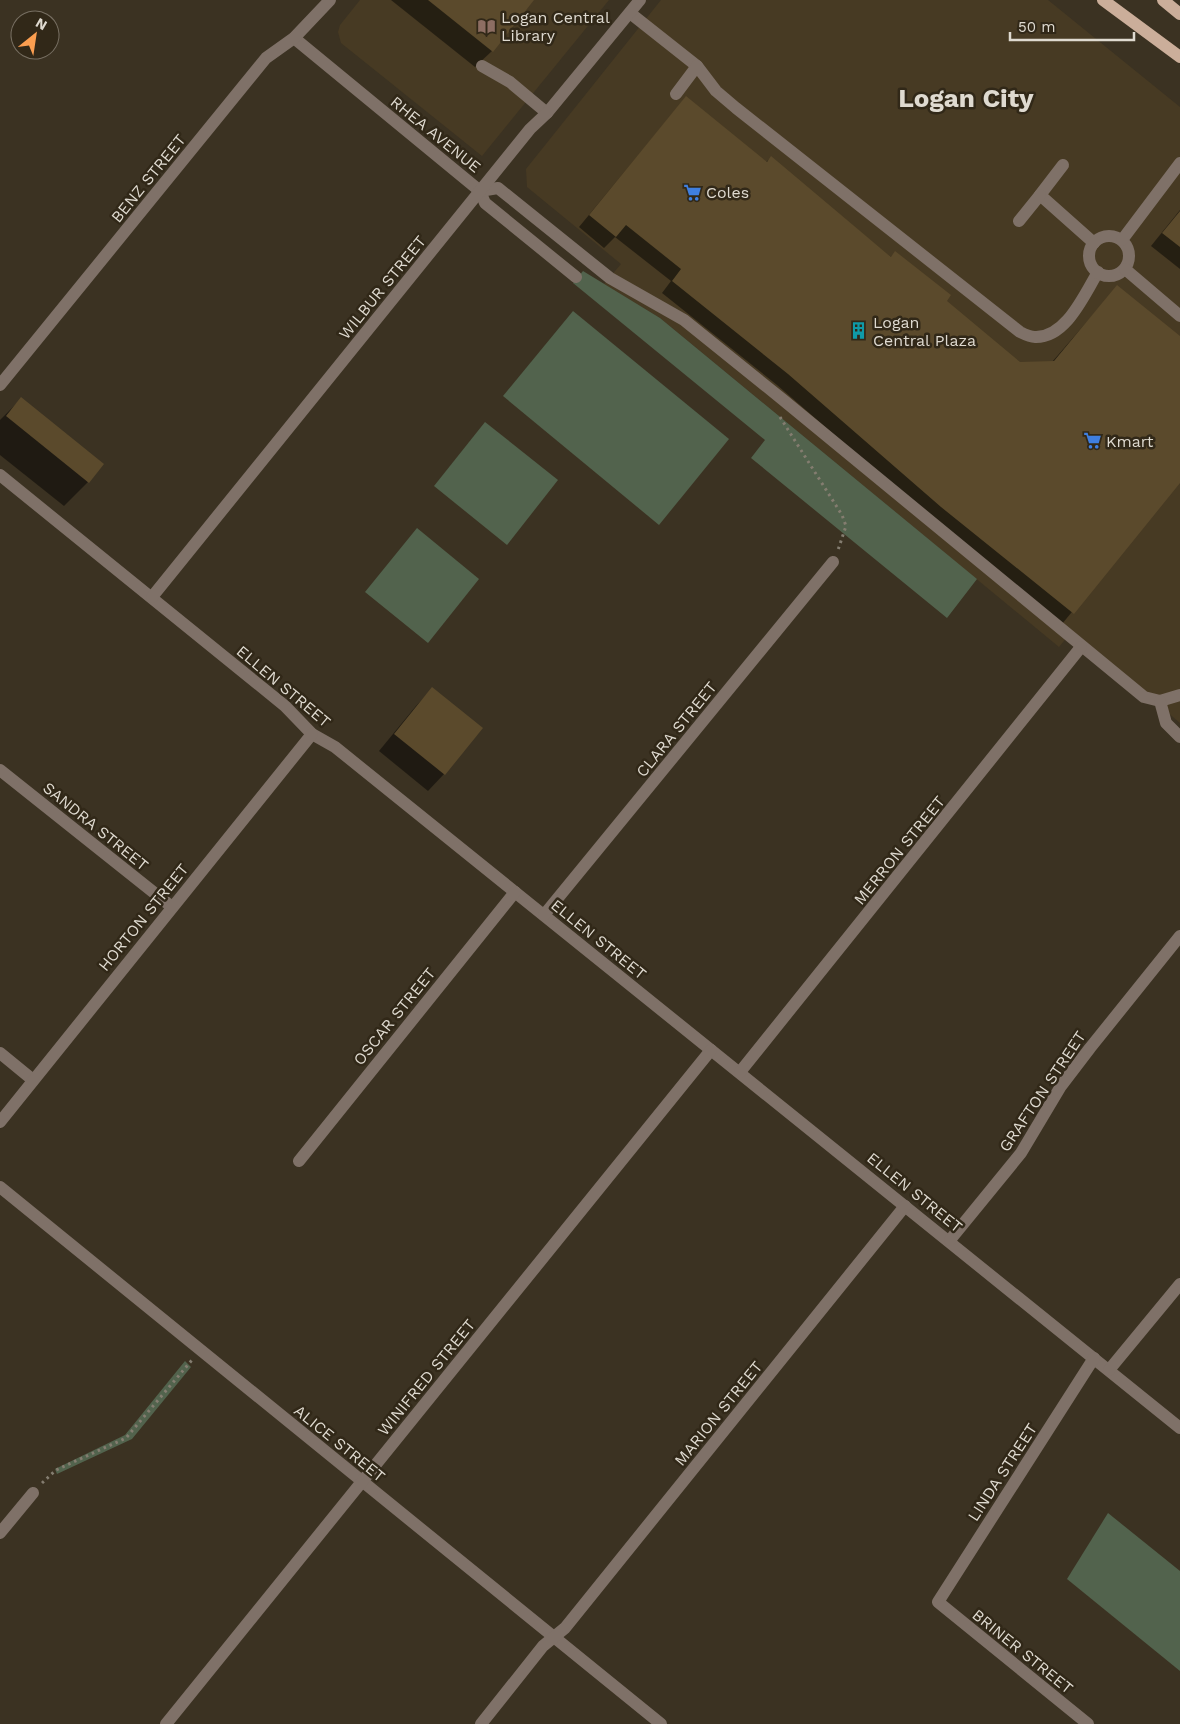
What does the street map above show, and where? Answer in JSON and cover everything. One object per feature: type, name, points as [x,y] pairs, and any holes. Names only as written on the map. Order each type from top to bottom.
[{"type":"main road","points":[[1103,0],[1180,56]]},
{"type":"main road","points":[[1163,0],[1180,14]]},
{"type":"street","name":"BENZ STREET","points":[[0,385],[266,58],[294,38],[330,0]]},
{"type":"street","name":"WILBUR STREET","points":[[152,597],[530,129],[547,113],[640,0]]},
{"type":"street","points":[[630,13],[697,66],[716,91],[736,108],[1020,332],[1035,337],[1057,331],[1073,312],[1098,272]]},
{"type":"street","name":"RHEA AVENUE","points":[[294,38],[480,191],[485,204],[576,277]]},
{"type":"street","points":[[482,66],[510,82],[547,113]]},
{"type":"street","points":[[676,94],[697,66]]},
{"type":"street","points":[[1122,240],[1180,163]]},
{"type":"street","points":[[1019,221],[1063,165]]},
{"type":"street","points":[[480,191],[498,188],[610,278],[684,320],[1144,697],[1160,701],[1180,695]]},
{"type":"street","points":[[1040,195],[1094,242]]},
{"type":"street","points":[[1110,236],[1122,240],[1126,245],[1129,257],[1125,269],[1115,275],[1098,272],[1093,268],[1089,255],[1094,242],[1098,238],[1110,236]]},
{"type":"street","points":[[1125,269],[1180,316]]},
{"type":"street","name":"ELLEN STREET","points":[[0,475],[285,706],[312,734],[335,747],[950,1240],[1180,1428]]},
{"type":"street","name":"CLARA STREET","points":[[544,915],[833,562]]},
{"type":"street","name":"MERRON STREET","points":[[740,1072],[1081,647]]},
{"type":"street","points":[[1160,701],[1166,722],[1180,737]]},
{"type":"street","name":"HORTON STREET","points":[[0,1122],[312,734]]},
{"type":"street","name":"SANDRA STREET","points":[[0,770],[172,907]]},
{"type":"street","name":"OSCAR STREET","points":[[299,1160],[515,892]]},
{"type":"street","name":"GRAFTON STREET","points":[[950,1240],[1021,1153],[1061,1086],[1180,936]]},
{"type":"street","name":"WINIFRED STREET","points":[[166,1724],[711,1050]]},
{"type":"street","points":[[0,1053],[34,1080]]},
{"type":"street","name":"ALICE STREET","points":[[0,1187],[661,1724]]},
{"type":"street","name":"MARION STREET","points":[[481,1724],[543,1646],[565,1628],[906,1206]]},
{"type":"street","points":[[1109,1370],[1180,1284]]},
{"type":"street","name":"LINDA STREET","points":[[938,1602],[1094,1358]]},
{"type":"street","points":[[0,1533],[33,1493]]},
{"type":"street","name":"BRINER STREET","points":[[938,1602],[1088,1724]]},
{"type":"path","points":[[782,399],[778,413],[842,515],[846,526],[845,535],[833,562]]},
{"type":"path","points":[[33,1493],[56,1470],[126,1438],[199,1350]]},
{"type":"shaded area","points":[[360,0],[609,0],[482,156],[341,43],[338,32],[340,25]]},
{"type":"shaded area","name":"Logan Central Plaza","points":[[661,0],[1048,0],[1180,107],[1180,723],[1072,631],[1059,647],[660,318],[604,284],[621,264],[527,187],[526,169]]},
{"type":"green space","points":[[583,271],[660,318],[977,579],[947,618],[751,458],[765,440],[573,283]]},
{"type":"green space","points":[[573,311],[729,439],[659,525],[503,396]]},
{"type":"green space","points":[[485,422],[558,480],[507,545],[434,486]]},
{"type":"green space","points":[[417,528],[479,579],[428,643],[365,592]]},
{"type":"green space","points":[[185,1361],[191,1367],[132,1439],[57,1474],[55,1469],[125,1435]]},
{"type":"green space","points":[[1108,1513],[1180,1571],[1180,1671],[1067,1579]]},
{"type":"building","name":"Logan Central Library","points":[[428,0],[534,0],[493,52]]},
{"type":"building","name":"Logan Central Plaza","points":[[686,96],[767,162],[771,156],[891,257],[895,251],[951,295],[947,301],[1020,362],[1054,361],[1117,285],[1180,336],[1180,483],[1074,614],[941,507],[788,374],[672,281],[681,269],[626,225],[616,237],[589,215]]},
{"type":"building","points":[[1180,211],[1180,247],[1162,233]]},
{"type":"building","points":[[21,397],[104,464],[89,483],[6,416]]},
{"type":"building","points":[[432,687],[483,728],[445,775],[394,734]]},
{"type":"place","name":"Logan Central Library","points":[[487,26]]},
{"type":"place","name":"Coles","points":[[692,192]]},
{"type":"place","name":"Logan Central Plaza","points":[[859,331]]},
{"type":"place","name":"Kmart","points":[[1092,441]]},
{"type":"district","name":"Logan City","points":[[966,98]]}]
